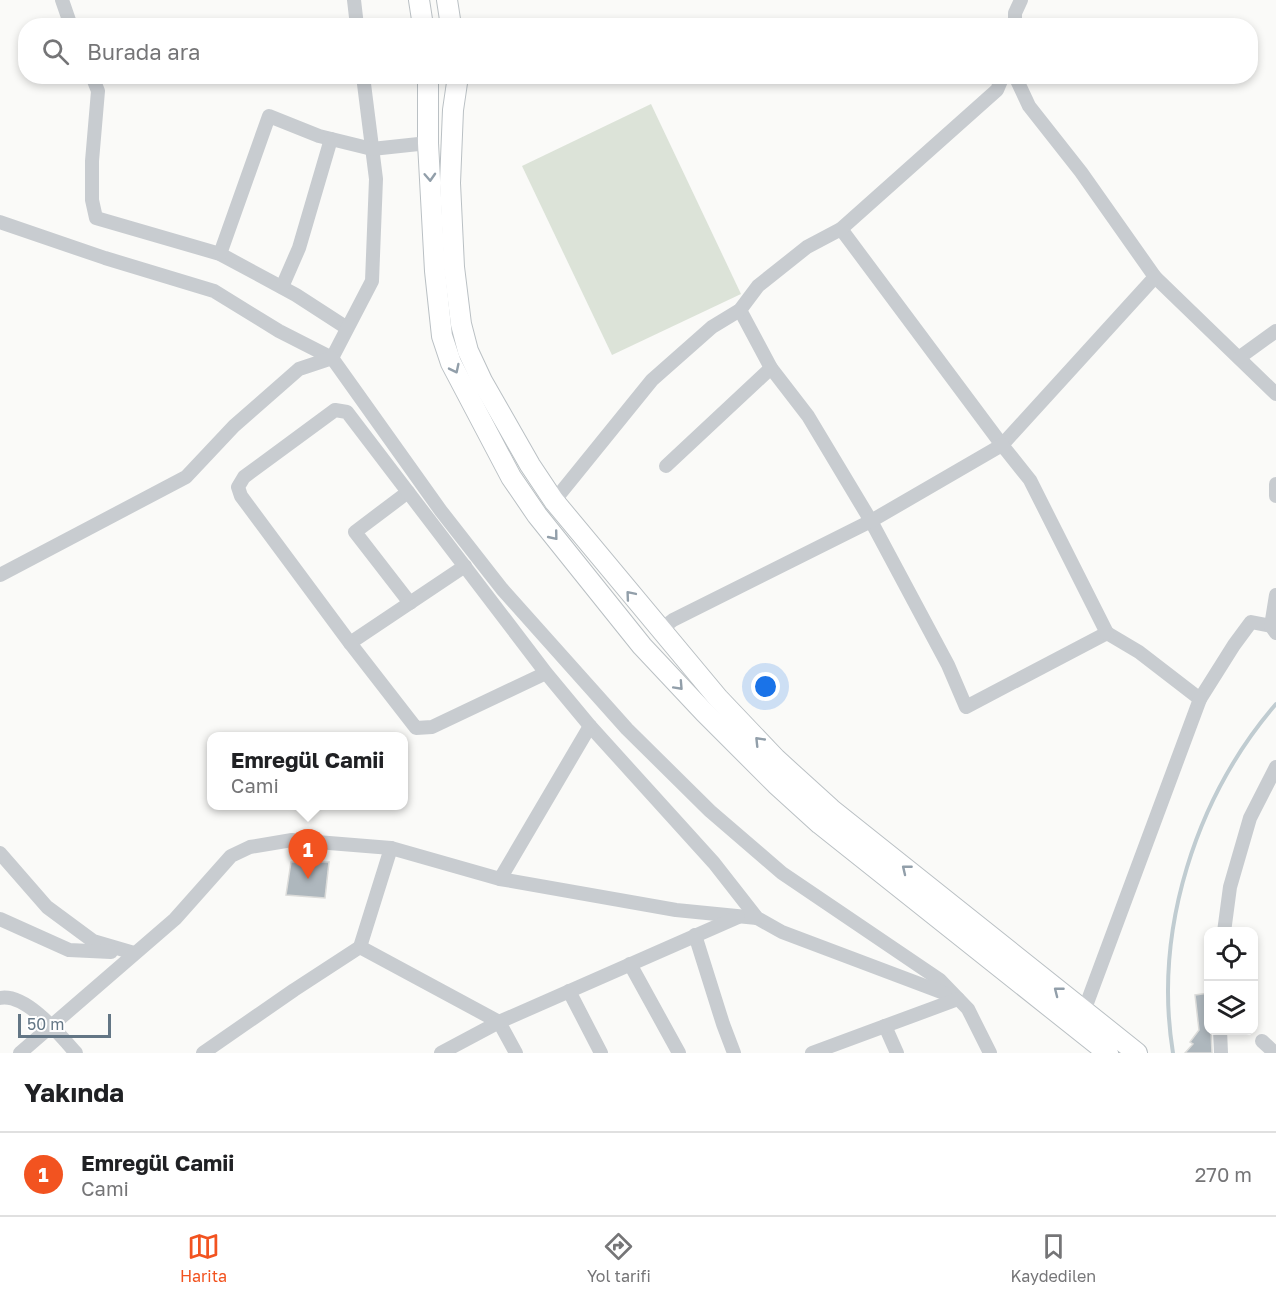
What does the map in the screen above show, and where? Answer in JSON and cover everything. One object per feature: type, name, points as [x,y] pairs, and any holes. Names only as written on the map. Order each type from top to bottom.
[{"type":"street","points":[[62,0],[68,18]]},
{"type":"street","points":[[354,0],[356,18]]},
{"type":"street","points":[[419,0],[422,18]]},
{"type":"street","points":[[447,0],[450,18]]},
{"type":"street","points":[[1015,18],[1021,0]]},
{"type":"street","points":[[95,84],[98,91],[92,161],[92,200],[96,218],[220,254],[282,287],[347,328]]},
{"type":"street","points":[[0,575],[186,477],[234,426],[299,369],[332,358],[372,281],[376,179],[364,84]]},
{"type":"street","points":[[427,84],[422,143],[442,336],[451,363],[511,477],[537,515],[642,646],[776,784],[820,824],[1108,1053]]},
{"type":"street","points":[[457,84],[453,110],[450,183],[454,267],[461,324],[468,351],[482,381],[530,465],[554,501],[718,698],[776,759],[831,809],[1137,1053]]},
{"type":"street","points":[[537,515],[554,501],[652,380],[712,327],[740,310],[758,286],[807,247],[841,229],[997,90],[1000,84]]},
{"type":"street","points":[[1019,84],[1029,106],[1081,172],[1155,277],[1276,394]]},
{"type":"street","points":[[220,254],[269,116],[331,139],[372,149],[422,143]]},
{"type":"street","points":[[282,287],[299,248],[331,139]]},
{"type":"street","points":[[0,222],[105,258],[214,291],[279,331],[332,358],[441,511],[502,589],[627,729],[710,812],[782,873],[940,980],[968,1009],[990,1053]]},
{"type":"street","points":[[841,229],[1030,480],[1107,633],[1139,652],[1200,699]]},
{"type":"street","points":[[660,630],[673,620],[871,521],[1002,445],[1155,277]]},
{"type":"street","points":[[740,310],[771,368],[808,416],[871,521],[948,665],[966,707],[1107,633]]},
{"type":"street","points":[[1240,357],[1276,331]]},
{"type":"street","points":[[666,466],[771,368]]},
{"type":"street","points":[[546,673],[432,728],[416,728],[350,644],[241,495],[238,487],[244,477],[335,410],[346,412],[546,673],[590,726],[714,864],[757,918],[782,932],[957,998]]},
{"type":"street","points":[[1276,484],[1276,495]]},
{"type":"street","points":[[408,492],[355,532],[410,603]]},
{"type":"street","points":[[350,644],[465,566]]},
{"type":"street","points":[[1084,1011],[1200,699],[1251,622],[1273,629],[1276,595]]},
{"type":"street","points":[[500,879],[590,726]]},
{"type":"street","points":[[1225,927],[1230,887],[1250,818],[1276,767]]},
{"type":"street","points":[[20,1053],[175,919],[231,856],[250,847],[291,840],[391,848],[500,879],[676,910],[757,918]]},
{"type":"street","points":[[203,1053],[360,947],[391,848]]},
{"type":"street","points":[[1,855],[46,907],[93,941],[134,953]]},
{"type":"street","points":[[441,1053],[499,1022],[740,916]]},
{"type":"street","points":[[0,920],[69,950],[134,953]]},
{"type":"street","points":[[695,935],[734,1053]]},
{"type":"street","points":[[360,947],[499,1022],[516,1053]]},
{"type":"street","points":[[630,964],[679,1053]]},
{"type":"street","points":[[569,991],[601,1053]]},
{"type":"street","points":[[0,998],[5,997],[22,1002],[50,1025],[76,1053]]},
{"type":"street","points":[[812,1053],[957,998]]},
{"type":"street","points":[[885,1026],[897,1053]]},
{"type":"street","points":[[1220,1035],[1221,1053]]},
{"type":"street","points":[[1262,1041],[1275,1053]]},
{"type":"shaded area","points":[[651,104],[741,294],[612,355],[522,166]]},
{"type":"building","points":[[291,862],[329,862],[325,898],[286,895]]},
{"type":"building","points":[[1204,994],[1204,1035],[1211,1035],[1212,1053],[1185,1053],[1193,1044],[1190,1042],[1199,1030],[1195,995]]},
{"type":"waterway","points":[[1173,1053],[1168,1007],[1169,960],[1176,913],[1187,867],[1203,823],[1223,780],[1248,741],[1276,704]]},
{"type":"place","name":"Emregül Camii","points":[[308,879]]}]
